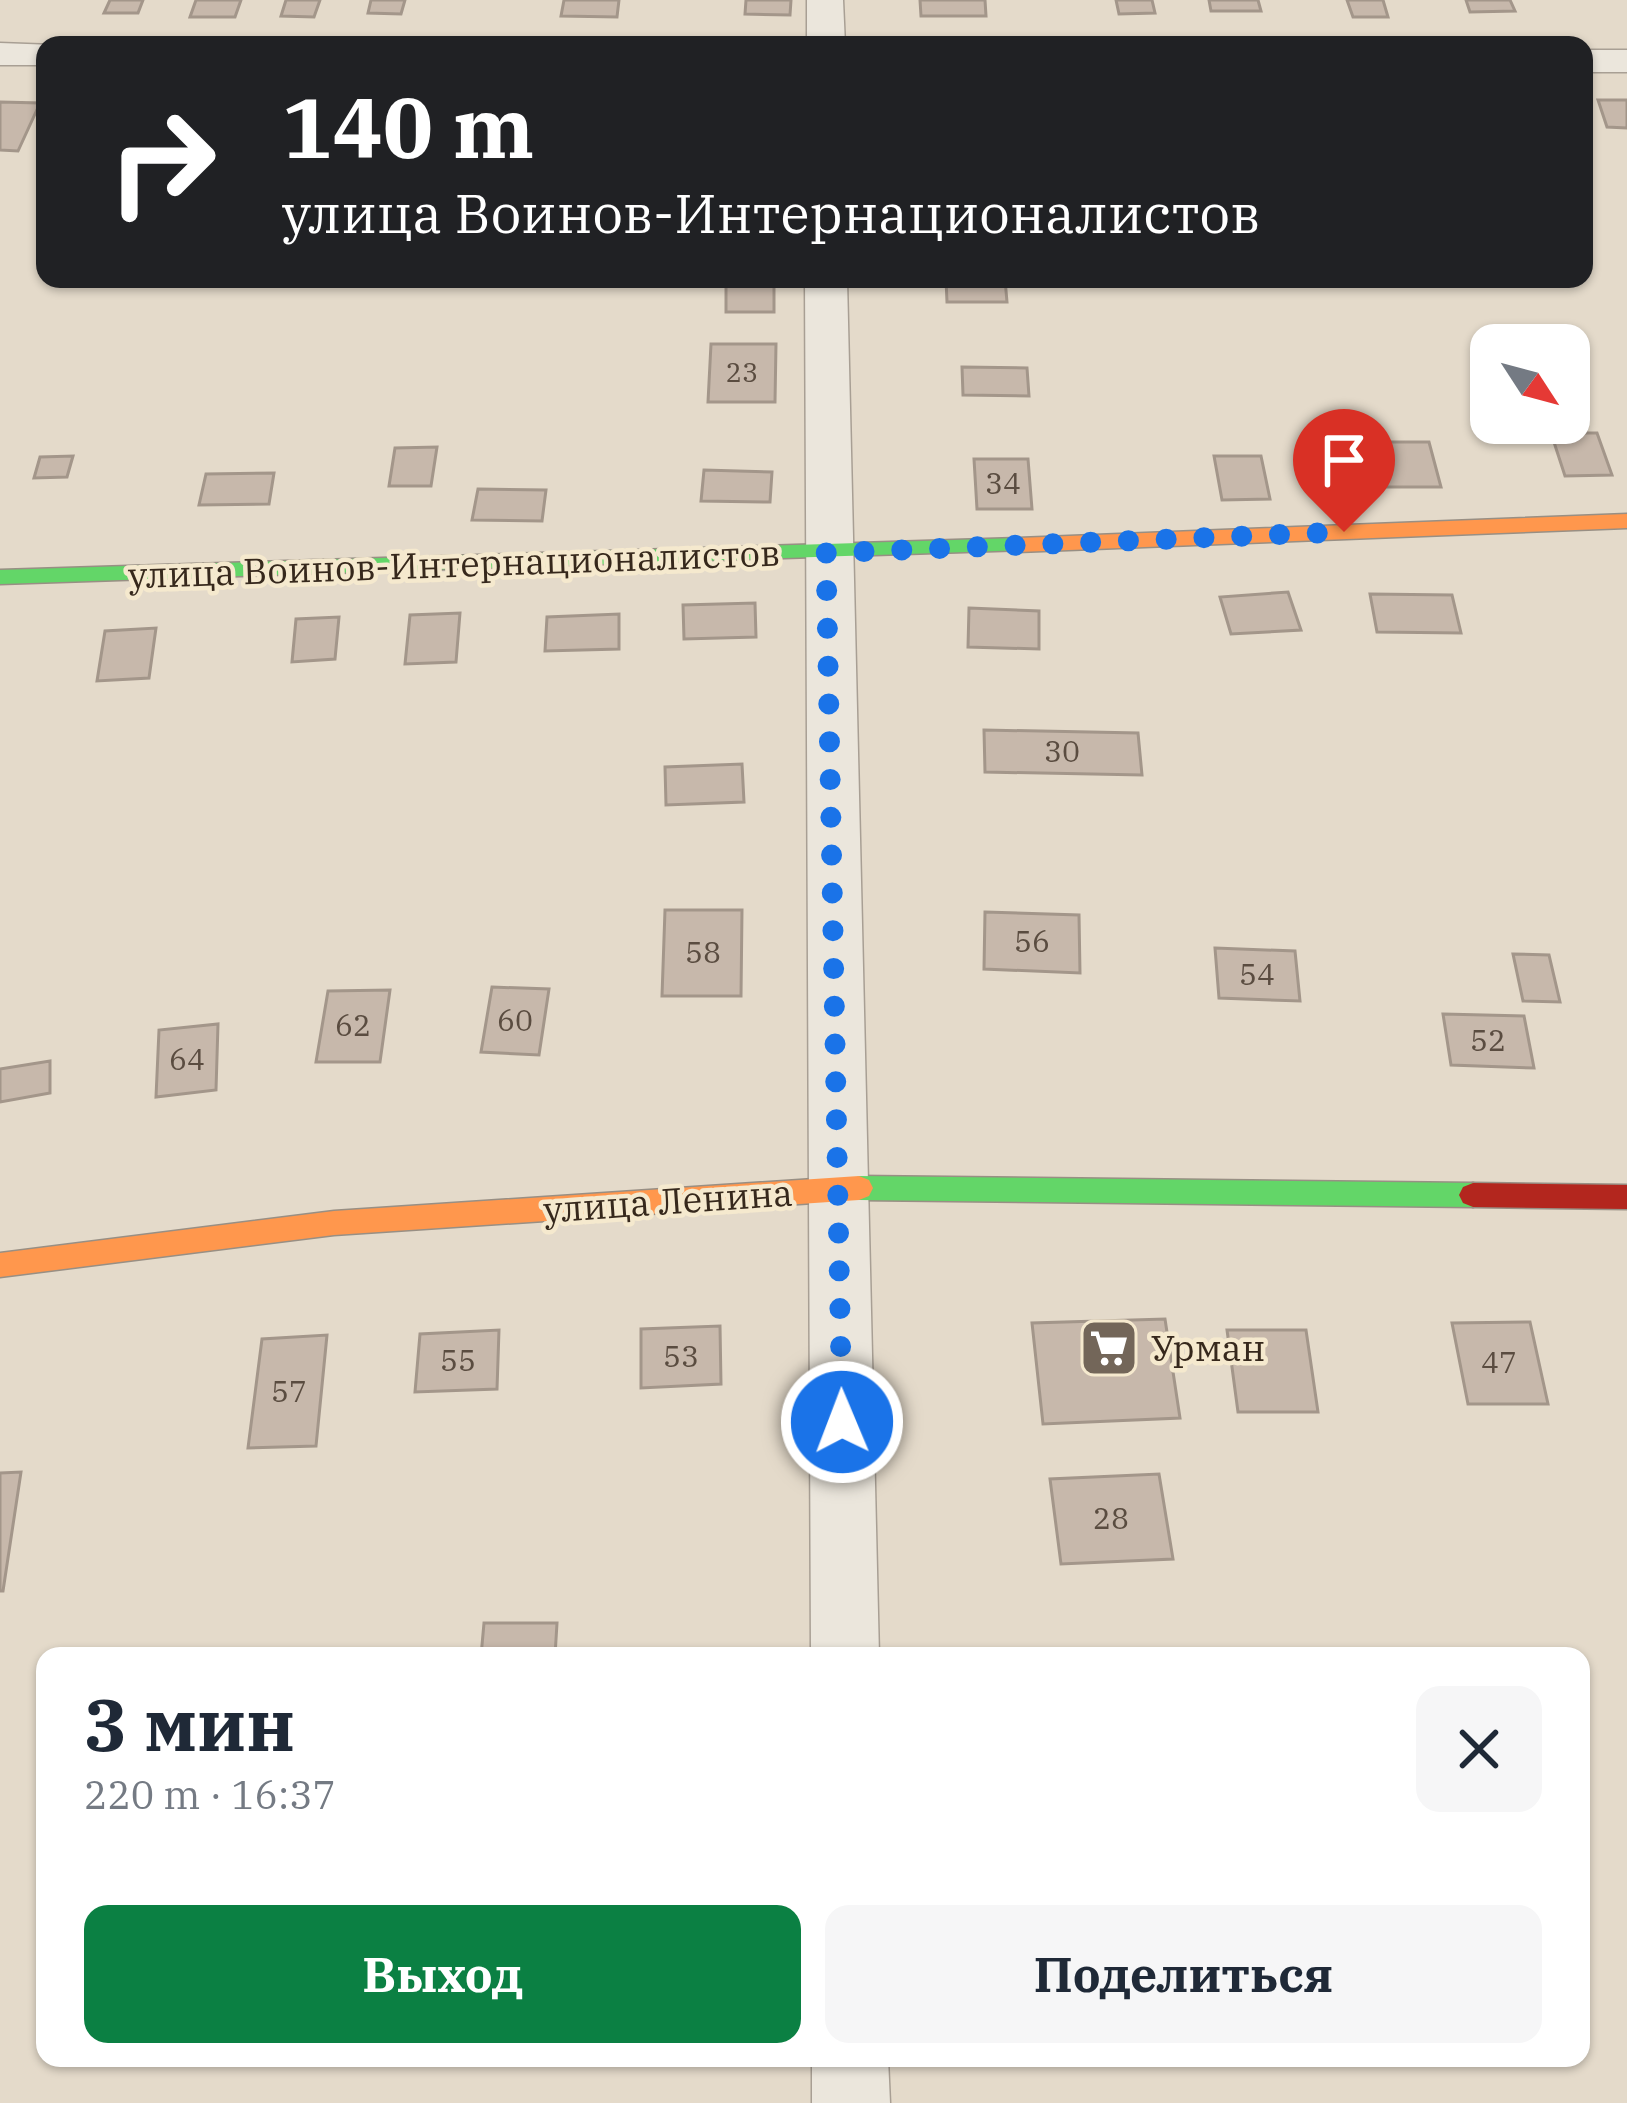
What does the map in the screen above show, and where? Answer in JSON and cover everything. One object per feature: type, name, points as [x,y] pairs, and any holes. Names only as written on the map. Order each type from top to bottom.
[{"type":"street","points":[[825,0],[826,36]]},
{"type":"street","points":[[0,54],[36,54]]},
{"type":"street","points":[[1593,61],[1627,61]]},
{"type":"street","points":[[826,288],[826,553],[845,1647]]},
{"type":"street","name":"улица Воинов-Интернационалистов","points":[[0,577],[826,553],[1627,520]]},
{"type":"street","name":"улица Ленина","points":[[0,1265],[233,1232],[444,1214],[754,1200],[839,1188],[1627,1197]]},
{"type":"street","points":[[850,2067],[851,2103]]},
{"type":"building","points":[[110,0],[143,0],[138,13],[104,13]]},
{"type":"building","points":[[196,0],[241,0],[235,17],[190,17]]},
{"type":"building","points":[[286,0],[320,0],[314,17],[281,16]]},
{"type":"building","points":[[371,0],[405,0],[401,14],[368,13]]},
{"type":"building","points":[[564,0],[619,0],[617,17],[561,16]]},
{"type":"building","points":[[746,0],[791,0],[790,15],[745,14]]},
{"type":"building","points":[[920,0],[985,0],[986,16],[921,16]]},
{"type":"building","points":[[1116,0],[1152,0],[1155,13],[1119,14]]},
{"type":"building","points":[[1209,0],[1258,0],[1261,11],[1211,11]]},
{"type":"building","points":[[1347,0],[1383,0],[1388,17],[1353,17]]},
{"type":"building","points":[[1466,0],[1510,0],[1515,11],[1470,12]]},
{"type":"building","points":[[1598,100],[1627,100],[1627,128],[1607,127]]},
{"type":"building","points":[[0,102],[36,103],[18,151],[0,150]]},
{"type":"building","points":[[726,288],[774,288],[774,312],[726,312]]},
{"type":"building","points":[[946,288],[1006,288],[1007,302],[947,302]]},
{"type":"building","points":[[711,344],[776,344],[775,402],[708,402]]},
{"type":"building","points":[[962,367],[1027,368],[1029,396],[963,395]]},
{"type":"building","points":[[1590,433],[1597,433],[1612,475],[1565,476],[1555,444],[1590,444]]},
{"type":"building","points":[[1361,442],[1429,442],[1441,487],[1371,487]]},
{"type":"building","points":[[437,447],[431,486],[389,486],[395,448]]},
{"type":"building","points":[[73,456],[67,477],[34,478],[40,457]]},
{"type":"building","points":[[1214,456],[1261,456],[1270,499],[1222,500]]},
{"type":"building","points":[[974,459],[1028,459],[1032,509],[977,509]]},
{"type":"building","points":[[704,470],[772,472],[770,502],[701,501]]},
{"type":"building","points":[[274,473],[269,504],[199,505],[206,474]]},
{"type":"building","points":[[478,489],[546,490],[542,521],[472,520]]},
{"type":"building","points":[[1288,592],[1301,630],[1231,634],[1220,597]]},
{"type":"building","points":[[1370,594],[1452,595],[1461,633],[1377,632]]},
{"type":"building","points":[[755,603],[756,637],[684,639],[683,605]]},
{"type":"building","points":[[969,608],[1039,611],[1039,649],[968,647]]},
{"type":"building","points":[[460,613],[456,662],[405,664],[410,615]]},
{"type":"building","points":[[619,614],[619,649],[545,651],[547,617]]},
{"type":"building","points":[[339,617],[335,659],[292,662],[296,619]]},
{"type":"building","points":[[156,628],[149,678],[97,681],[105,631]]},
{"type":"building","points":[[984,730],[1138,733],[1142,775],[985,772]]},
{"type":"building","points":[[742,764],[744,802],[666,805],[665,767]]},
{"type":"building","points":[[665,910],[742,910],[741,996],[662,996]]},
{"type":"building","points":[[985,912],[1079,915],[1080,973],[984,969]]},
{"type":"building","points":[[1215,948],[1295,951],[1300,1001],[1219,998]]},
{"type":"building","points":[[1513,954],[1549,955],[1560,1002],[1523,1001]]},
{"type":"building","points":[[492,987],[549,989],[539,1055],[481,1052]]},
{"type":"building","points":[[390,990],[380,1062],[316,1062],[328,991]]},
{"type":"building","points":[[1443,1014],[1524,1016],[1534,1068],[1451,1065]]},
{"type":"building","points":[[218,1024],[216,1090],[156,1097],[159,1030]]},
{"type":"building","points":[[50,1061],[50,1093],[0,1102],[0,1069]]},
{"type":"building","points":[[1165,1319],[1180,1418],[1043,1424],[1032,1323]]},
{"type":"building","points":[[1530,1322],[1548,1404],[1468,1404],[1452,1323]]},
{"type":"building","points":[[720,1326],[721,1384],[641,1388],[641,1329]]},
{"type":"building","points":[[499,1330],[497,1389],[415,1392],[420,1334]]},
{"type":"building","points":[[1227,1330],[1306,1330],[1318,1412],[1238,1412]]},
{"type":"building","points":[[327,1335],[316,1446],[248,1448],[262,1339]]},
{"type":"building","points":[[21,1472],[3,1591],[0,1591],[0,1473]]},
{"type":"building","points":[[1159,1474],[1173,1559],[1061,1564],[1050,1479]]},
{"type":"building","points":[[484,1623],[557,1623],[556,1647],[482,1647]]},
{"type":"traffic: fast","points":[[0,577],[1018,545]]},
{"type":"traffic: fast","points":[[859,1188],[1473,1195]]},
{"type":"traffic: slow","points":[[1018,545],[1627,521]]},
{"type":"traffic: slow","points":[[0,1265],[334,1223],[859,1188]]},
{"type":"traffic: jam","points":[[1473,1195],[1627,1197]]},
{"type":"place","name":"Урман","points":[[1109,1348]]},
{"type":"route","points":[[842,1422],[826,553],[1344,532]]}]
